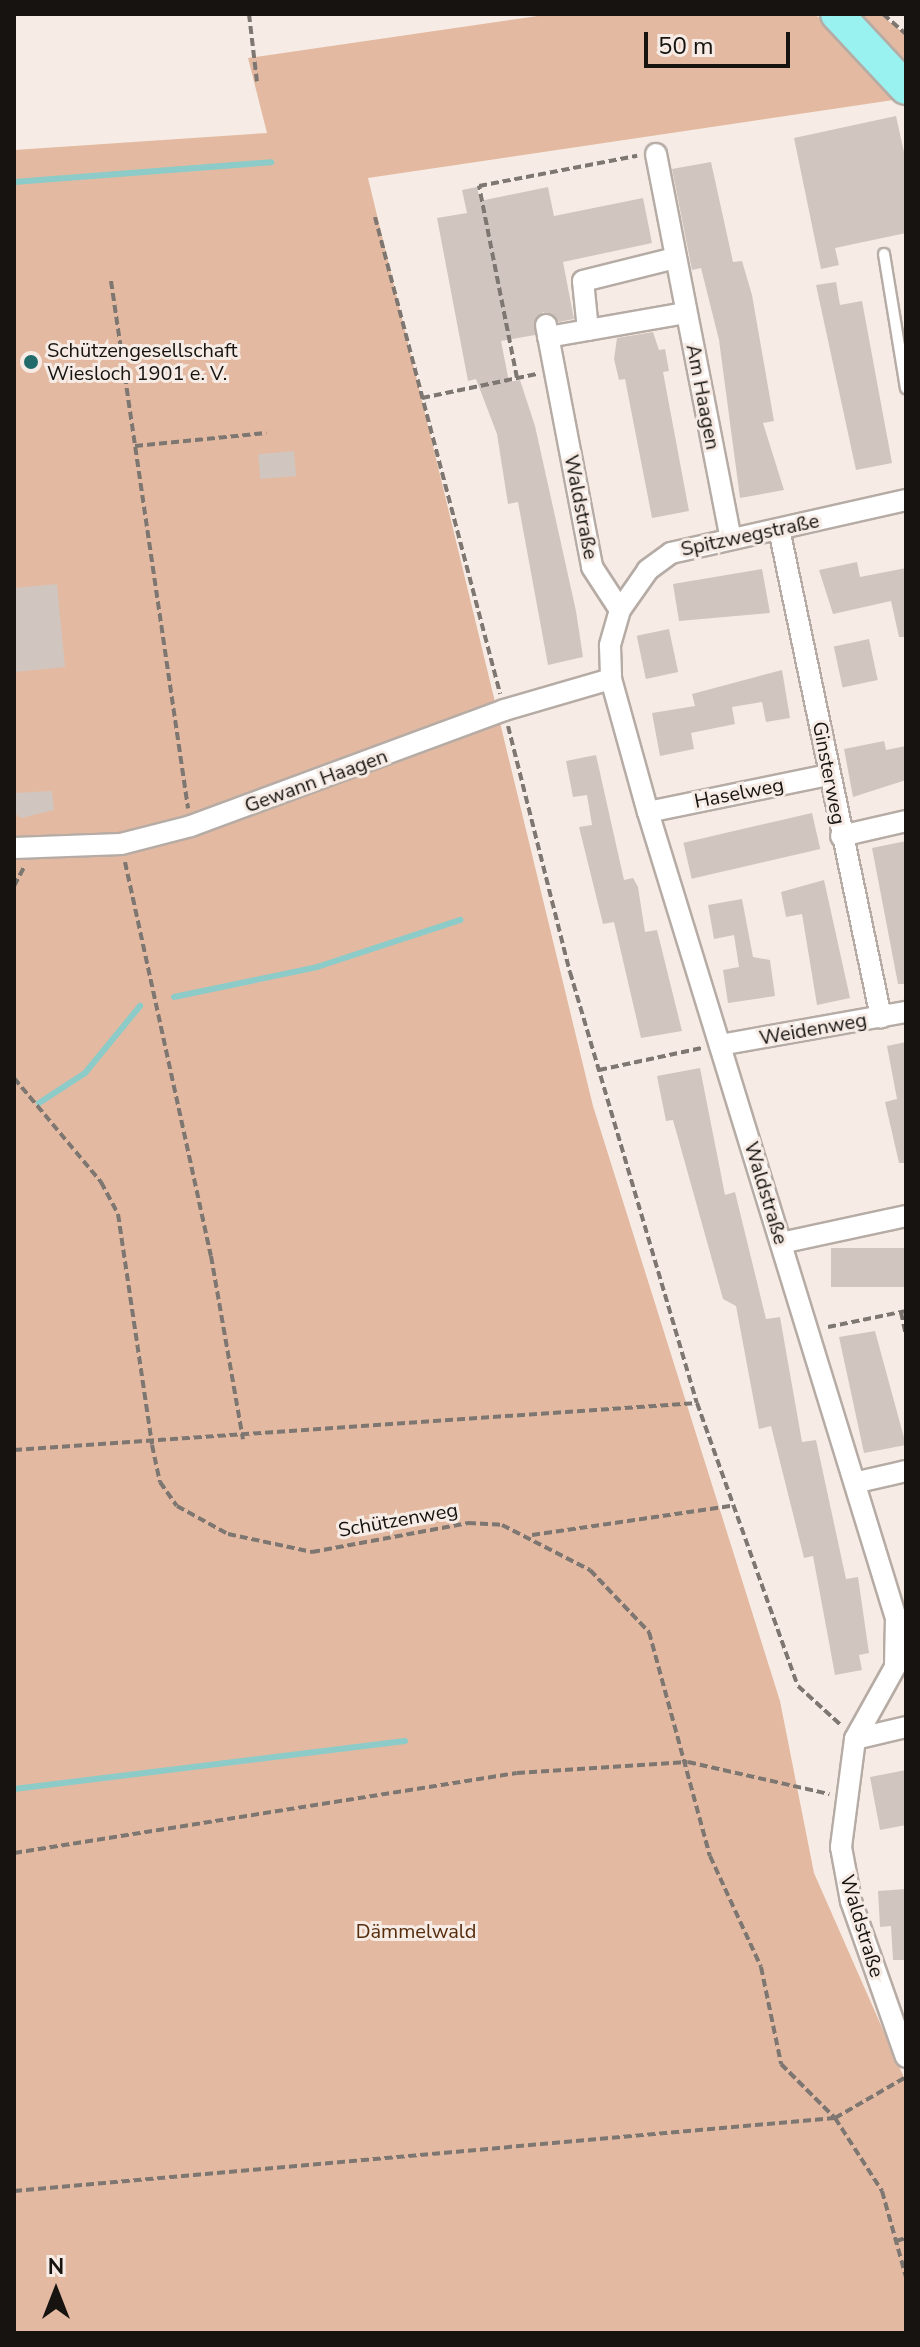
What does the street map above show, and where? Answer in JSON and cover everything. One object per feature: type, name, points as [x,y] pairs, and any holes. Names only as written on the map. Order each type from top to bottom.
[{"type":"main road","points":[[837,14],[906,88]]},
{"type":"street","name":"Am Haagen","points":[[656,154],[730,535]]},
{"type":"street","points":[[675,258],[583,281],[588,330],[686,313]]},
{"type":"street","name":"Waldstraße","points":[[588,330],[547,331],[592,567],[620,610],[611,679],[648,812],[858,1482],[897,1649],[895,1667],[855,1739],[842,1797],[841,1847],[851,1901],[904,2049]]},
{"type":"street","name":"Spitzwegstraße","points":[[620,610],[648,570],[671,553],[730,535],[779,529],[906,500]]},
{"type":"street","name":"Ginsterweg","points":[[779,529],[881,1017]]},
{"type":"street","name":"Gewann Haagen","points":[[14,848],[121,844],[191,826],[504,710],[611,679]]},
{"type":"street","name":"Haselweg","points":[[648,812],[829,775]]},
{"type":"street","points":[[841,836],[906,821]]},
{"type":"street","name":"Weidenweg","points":[[720,1045],[906,1012]]},
{"type":"street","points":[[781,1243],[906,1216]]},
{"type":"street","points":[[858,1482],[906,1471]]},
{"type":"street","points":[[855,1739],[906,1727]]},
{"type":"lane","points":[[884,254],[906,388]]},
{"type":"path","points":[[249,14],[257,82]]},
{"type":"path","points":[[883,14],[906,34]]},
{"type":"path","points":[[517,378],[479,186],[656,154]]},
{"type":"path","points":[[375,217],[599,1070],[697,1403],[798,1686],[855,1739]]},
{"type":"path","points":[[111,281],[191,826]]},
{"type":"path","points":[[422,398],[554,371]]},
{"type":"path","points":[[135,446],[266,433]]},
{"type":"path","points":[[121,844],[243,1439]]},
{"type":"path","points":[[599,1070],[720,1045]]},
{"type":"path","name":"Schützenweg","points":[[14,1078],[101,1182],[118,1214],[152,1445],[160,1482],[177,1506],[228,1534],[312,1552],[468,1523],[529,1536],[623,1597],[649,1632],[688,1762],[710,1856],[761,1967],[781,2064],[835,2118],[882,2191],[906,2277]]},
{"type":"path","points":[[810,1331],[903,1311],[906,1336]]},
{"type":"path","points":[[14,1450],[243,1439],[697,1403]]},
{"type":"path","points":[[529,1536],[733,1506]]},
{"type":"path","points":[[14,1853],[517,1773],[688,1762],[842,1797]]},
{"type":"path","points":[[14,2191],[835,2118],[906,2077]]},
{"type":"path","points":[[896,2241],[906,2238]]},
{"type":"green space","name":"Dämmelwald","points":[[552,14],[815,14],[900,99],[368,178],[593,1106],[780,1701],[814,1873],[906,2082],[906,2333],[14,2333],[14,150],[267,133],[248,58]]},
{"type":"green space","points":[[856,14],[880,14],[906,35],[906,66]]},
{"type":"building","points":[[896,116],[906,161],[906,233],[835,248],[839,265],[821,269],[794,138]]},
{"type":"building","points":[[711,162],[733,262],[742,261],[752,295],[774,421],[763,423],[784,490],[740,498],[719,340],[701,268],[692,270],[672,169]]},
{"type":"building","points":[[477,187],[480,201],[548,187],[554,216],[643,198],[652,243],[563,262],[574,319],[559,322],[543,312],[535,335],[501,341],[509,382],[520,380],[535,426],[576,611],[583,657],[548,665],[518,502],[508,504],[497,434],[476,379],[468,381],[437,218],[467,213],[462,190]]},
{"type":"building","points":[[836,282],[840,305],[862,301],[892,463],[856,470],[816,285]]},
{"type":"building","points":[[653,332],[659,350],[665,349],[669,371],[663,372],[689,511],[652,518],[625,379],[619,380],[614,359],[617,338]]},
{"type":"building","points":[[294,451],[296,476],[260,479],[258,454]]},
{"type":"building","points":[[857,562],[860,577],[906,568],[906,637],[899,637],[891,601],[833,614],[819,570]]},
{"type":"building","points":[[762,569],[770,613],[679,621],[673,584]]},
{"type":"building","points":[[57,584],[65,667],[14,672],[14,588]]},
{"type":"building","points":[[669,629],[678,672],[646,679],[637,636]]},
{"type":"building","points":[[869,639],[878,680],[843,688],[834,646]]},
{"type":"building","points":[[782,670],[790,718],[766,722],[762,702],[732,707],[735,724],[691,733],[694,749],[660,756],[652,713],[695,706],[692,694]]},
{"type":"building","points":[[884,741],[886,750],[906,746],[906,780],[853,797],[844,749]]},
{"type":"building","points":[[596,755],[624,880],[633,878],[638,887],[645,932],[657,930],[682,1031],[641,1038],[614,922],[603,924],[579,827],[592,825],[587,795],[573,797],[566,761]]},
{"type":"building","points":[[52,791],[54,810],[21,818],[14,813],[14,793]]},
{"type":"building","points":[[812,813],[820,849],[692,879],[683,843]]},
{"type":"building","points":[[906,841],[906,984],[898,984],[872,848]]},
{"type":"building","points":[[824,880],[850,998],[817,1005],[802,914],[786,917],[781,892]]},
{"type":"building","points":[[742,899],[753,957],[770,960],[775,996],[728,1003],[723,970],[739,967],[734,935],[714,939],[708,905]]},
{"type":"building","points":[[906,1042],[906,1163],[899,1163],[885,1102],[897,1099],[887,1046]]},
{"type":"building","points":[[700,1068],[725,1195],[735,1192],[766,1319],[780,1317],[802,1442],[816,1440],[846,1579],[858,1577],[869,1653],[859,1655],[862,1670],[835,1675],[813,1556],[804,1558],[771,1426],[759,1429],[736,1306],[723,1299],[673,1120],[666,1121],[657,1076]]},
{"type":"building","points":[[831,1248],[906,1248],[906,1287],[831,1287]]},
{"type":"building","points":[[875,1331],[906,1445],[864,1453],[839,1337]]},
{"type":"building","points":[[906,1770],[906,1825],[880,1830],[870,1777]]},
{"type":"building","points":[[906,1889],[906,1960],[893,1960],[891,1926],[880,1927],[878,1891]]},
{"type":"waterway","points":[[14,182],[271,162]]},
{"type":"waterway","points":[[174,997],[317,967],[460,920]]},
{"type":"waterway","points":[[39,1103],[85,1073],[140,1006]]},
{"type":"waterway","points":[[14,1789],[405,1741]]},
{"type":"place","name":"Schützengesellschaft Wiesloch 1901 e. V.","points":[[31,362]]}]
